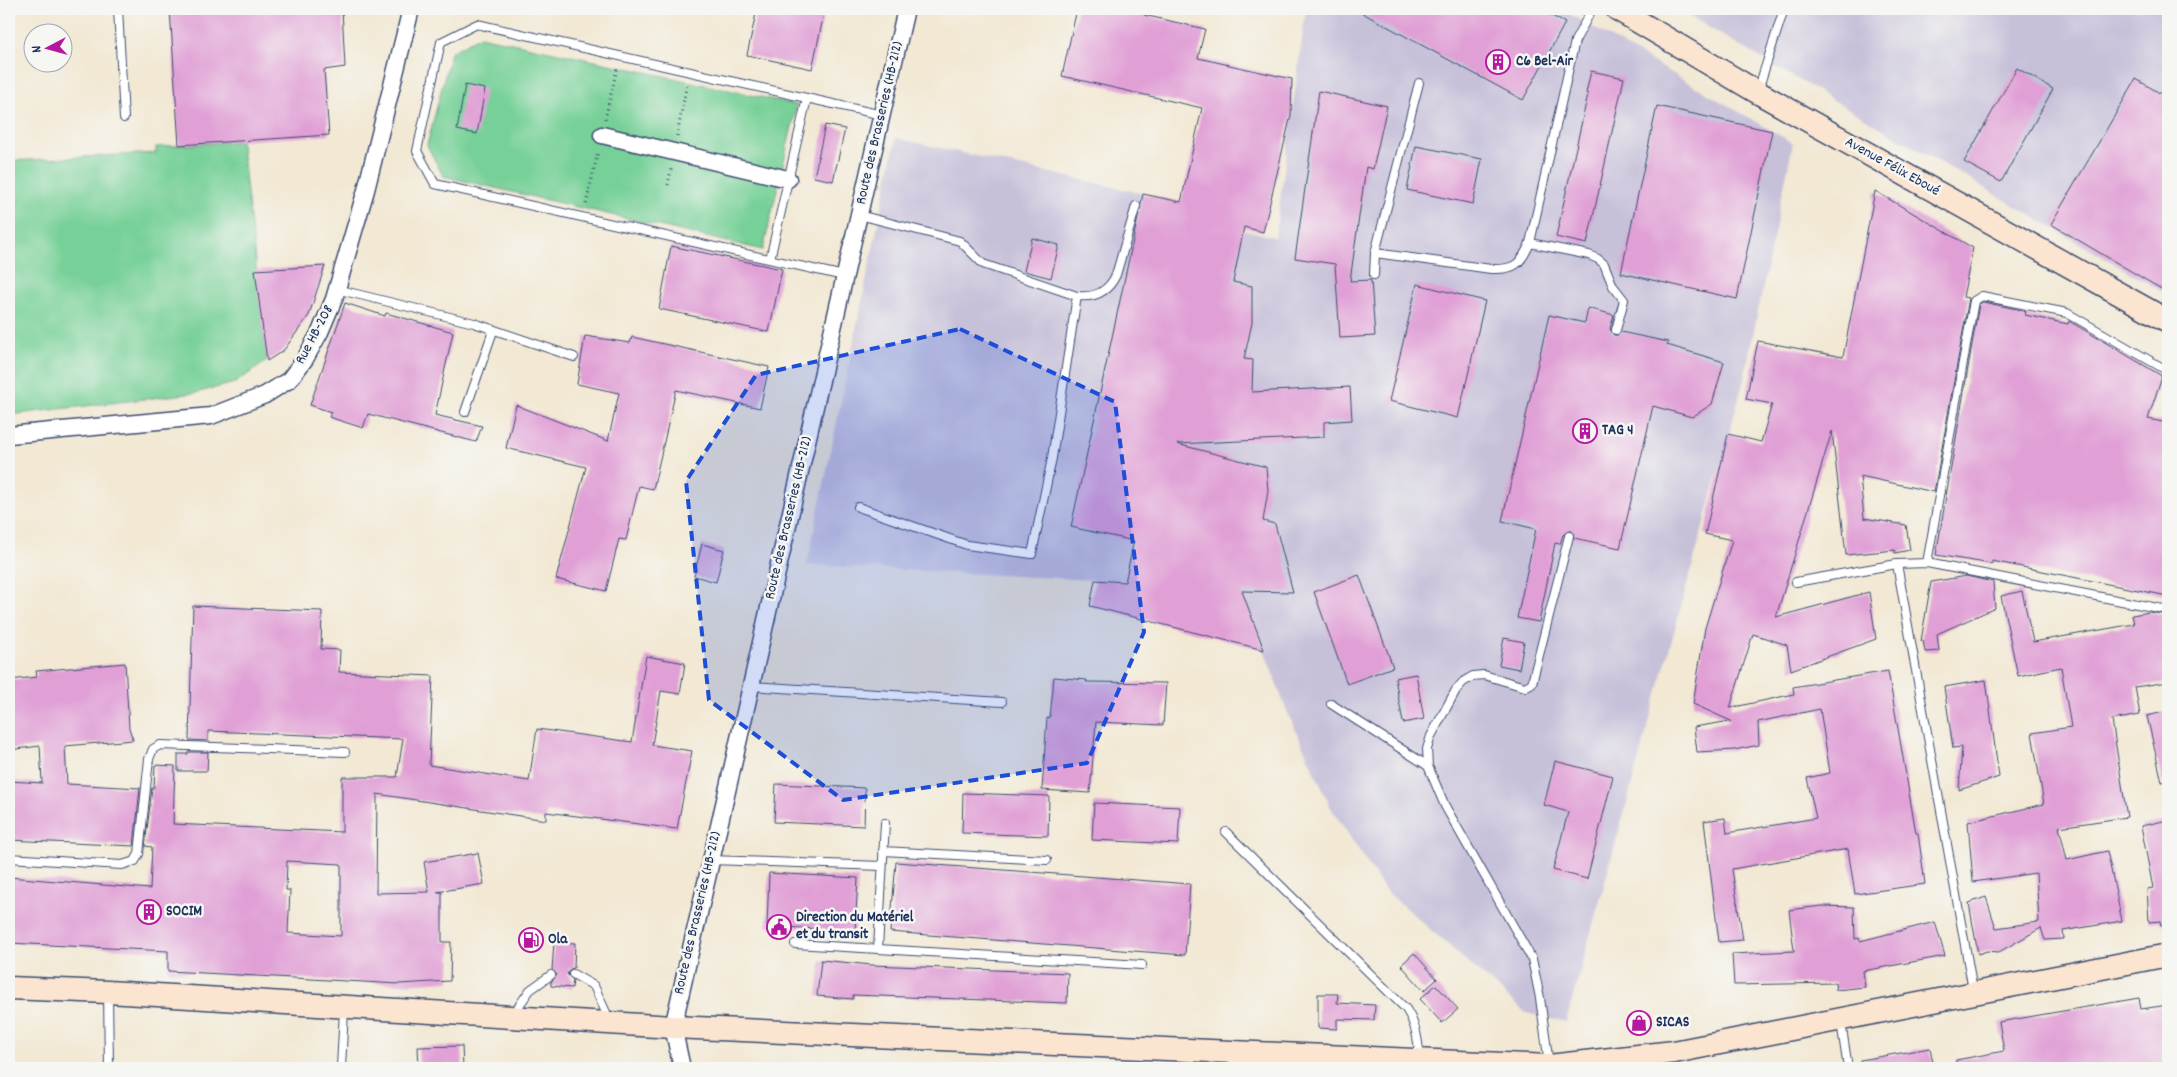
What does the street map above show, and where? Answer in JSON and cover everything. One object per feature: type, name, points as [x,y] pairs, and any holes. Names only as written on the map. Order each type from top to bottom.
[{"type":"street","name":"Rue HB-208","points":[[9,435],[211,416],[265,396],[289,380],[306,359],[320,332],[336,289],[366,190],[411,9]]},
{"type":"street","name":"Route des Brasseries (HB-212)","points":[[673,1028],[906,9]]},
{"type":"street","name":"Avenue Félix Eboué","points":[[1617,9],[1757,92],[2168,321]]},
{"type":"street","points":[[602,135],[788,179]]},
{"type":"street","points":[[9,988],[108,992],[673,1028],[1420,1060],[1445,1065],[1549,1066],[1674,1052],[1974,992],[2168,956]]},
{"type":"street","points":[[673,1028],[682,1068]]},
{"type":"lane","points":[[118,9],[124,118]]},
{"type":"lane","points":[[1375,253],[1499,269],[1518,264],[1524,258],[1530,243],[1575,41],[1592,9]]},
{"type":"lane","points":[[1757,92],[1784,9]]},
{"type":"lane","points":[[844,276],[435,184],[417,151],[441,42],[477,24],[882,115]]},
{"type":"lane","points":[[1374,275],[1375,253],[1419,83]]},
{"type":"lane","points":[[770,259],[807,98]]},
{"type":"lane","points":[[859,215],[960,241],[983,264],[1077,296],[1085,297],[1099,294],[1111,285],[1116,276],[1136,206]]},
{"type":"lane","points":[[1530,243],[1589,255],[1602,262],[1613,286],[1624,300],[1616,330]]},
{"type":"lane","points":[[336,289],[474,323],[574,357]]},
{"type":"lane","points":[[858,507],[967,544],[1032,554],[1052,458],[1077,296]]},
{"type":"lane","points":[[1927,563],[1976,298],[1982,296],[2067,313],[2168,370]]},
{"type":"lane","points":[[465,412],[493,330]]},
{"type":"lane","points":[[1549,1066],[1540,998],[1532,959],[1445,806],[1428,766],[1427,749],[1431,736],[1463,682],[1473,676],[1484,675],[1526,687],[1532,683],[1569,536]]},
{"type":"lane","points":[[1796,582],[1897,564],[1927,563],[2168,610]]},
{"type":"lane","points":[[1897,564],[1974,992]]},
{"type":"lane","points":[[750,686],[1002,702]]},
{"type":"lane","points":[[1331,704],[1428,766]]},
{"type":"lane","points":[[9,858],[122,865],[135,860],[139,854],[148,759],[153,749],[160,746],[346,752]]},
{"type":"lane","points":[[878,949],[885,823]]},
{"type":"lane","points":[[1226,832],[1406,1009],[1412,1017],[1418,1036],[1420,1060]]},
{"type":"lane","points":[[883,851],[1046,860]]},
{"type":"lane","points":[[710,860],[882,866]]},
{"type":"lane","points":[[795,944],[1142,965]]},
{"type":"lane","points":[[573,974],[594,986],[612,1024]]},
{"type":"lane","points":[[510,1018],[530,990],[552,975]]},
{"type":"lane","points":[[108,992],[109,1068]]},
{"type":"lane","points":[[341,1068],[344,1008]]},
{"type":"lane","points":[[1840,1020],[1848,1068]]},
{"type":"path","points":[[668,185],[689,72]]},
{"type":"highlighted area","points":[[960,329],[1115,402],[1144,632],[1087,763],[843,800],[709,700],[686,481],[756,375]]},
{"type":"shaded area","points":[[1306,9],[1561,9],[1793,143],[1743,383],[1566,1022],[1526,1013],[1385,890],[1331,808],[1286,709],[1242,591],[1095,580],[807,565],[896,138],[1220,211],[1218,224],[1275,237]]},
{"type":"shaded area","points":[[1677,9],[2168,9],[2168,295]]},
{"type":"green space","points":[[480,36],[797,105],[763,250],[443,176],[427,145],[451,52]]},
{"type":"green space","points":[[241,141],[267,361],[235,383],[195,393],[9,415],[9,161],[156,153],[156,147]]},
{"type":"building","points":[[170,9],[342,9],[345,67],[324,70],[329,135],[179,145]]},
{"type":"building","points":[[757,9],[791,9],[806,12],[806,9],[825,9],[812,69],[747,55]]},
{"type":"building","points":[[1077,9],[1146,9],[1144,15],[1205,29],[1198,58],[1292,79],[1291,115],[1263,232],[1244,227],[1233,282],[1252,286],[1252,323],[1244,359],[1253,360],[1252,392],[1350,387],[1352,420],[1324,422],[1324,437],[1177,444],[1266,467],[1268,491],[1263,521],[1275,524],[1293,592],[1242,591],[1264,650],[1090,606],[1095,580],[1125,582],[1134,541],[1071,527],[1143,194],[1181,202],[1202,108],[1062,76]]},
{"type":"building","name":"C6 Bel-Air","points":[[1355,9],[1539,9],[1565,23],[1523,100]]},
{"type":"building","points":[[2017,68],[2053,89],[2001,182],[1964,162]]},
{"type":"building","points":[[1591,71],[1624,78],[1587,244],[1556,237],[1588,94],[1586,93]]},
{"type":"building","points":[[2136,79],[2168,98],[2168,293],[2051,224]]},
{"type":"building","points":[[465,85],[485,89],[477,134],[457,130]]},
{"type":"building","points":[[1319,91],[1387,106],[1373,169],[1366,167],[1350,281],[1371,280],[1375,336],[1340,338],[1335,264],[1295,258]]},
{"type":"building","points":[[1657,106],[1772,131],[1737,299],[1621,273]]},
{"type":"building","points":[[825,125],[845,129],[833,181],[814,177]]},
{"type":"building","points":[[1416,146],[1482,159],[1473,204],[1407,190]]},
{"type":"building","points":[[1875,191],[1973,248],[1963,297],[1969,298],[1934,492],[1860,476],[1864,518],[1906,525],[1910,550],[1895,553],[1895,550],[1846,555],[1832,431],[1776,617],[1869,592],[1876,639],[1791,670],[1787,645],[1753,634],[1730,708],[1794,694],[1793,687],[1888,671],[1916,833],[1918,833],[1925,884],[1855,894],[1848,849],[1732,869],[1743,940],[1719,942],[1704,821],[1725,818],[1727,833],[1816,818],[1807,778],[1830,773],[1820,709],[1758,722],[1759,745],[1734,750],[1697,752],[1694,727],[1731,721],[1693,704],[1705,628],[1732,540],[1705,534],[1728,434],[1761,442],[1772,404],[1746,399],[1758,341],[1843,357]]},
{"type":"building","points":[[1032,238],[1059,245],[1051,278],[1024,271]]},
{"type":"building","points":[[671,246],[782,269],[769,332],[659,309]]},
{"type":"building","points":[[325,266],[309,315],[284,350],[267,361],[255,270]]},
{"type":"building","points":[[1417,284],[1485,301],[1458,418],[1389,401]]},
{"type":"building","points":[[1983,302],[2026,311],[2025,315],[2068,324],[2069,321],[2162,376],[2148,419],[2168,423],[2168,596],[1992,561],[1992,564],[1936,555],[1979,304]]},
{"type":"building","points":[[345,303],[385,316],[386,313],[453,332],[435,415],[482,426],[476,442],[368,414],[363,428],[329,417],[331,412],[310,405]]},
{"type":"building","name":"TAG 4","points":[[1588,308],[1614,315],[1610,329],[1614,335],[1618,335],[1621,332],[1668,342],[1667,345],[1724,362],[1712,404],[1692,417],[1653,406],[1620,548],[1574,538],[1573,532],[1570,530],[1563,535],[1560,544],[1555,543],[1539,622],[1517,618],[1536,529],[1502,521],[1549,315],[1585,323]]},
{"type":"building","points":[[585,336],[630,343],[632,337],[769,367],[760,408],[676,390],[653,489],[639,486],[626,540],[619,539],[606,591],[556,579],[586,467],[506,448],[516,405],[608,441],[619,393],[577,384]]},
{"type":"building","points":[[702,544],[724,550],[716,582],[694,576]]},
{"type":"building","points":[[1359,575],[1393,667],[1347,684],[1314,592]]},
{"type":"building","points":[[1966,576],[1993,582],[1995,608],[1937,634],[1939,651],[1925,652],[1923,640],[1921,641],[1931,582]]},
{"type":"building","points":[[2022,591],[2033,642],[2134,624],[2132,615],[2150,612],[2168,615],[2168,682],[2135,687],[2140,715],[2112,720],[2127,817],[2059,827],[2067,860],[2107,851],[2122,921],[2063,931],[2064,939],[2045,940],[2041,928],[1999,952],[1987,951],[1978,954],[1969,903],[1986,897],[1996,928],[2039,922],[2036,873],[1973,882],[1968,822],[2044,804],[2032,733],[2071,727],[2061,667],[2018,676],[2001,596]]},
{"type":"building","points":[[193,606],[322,611],[321,649],[340,650],[339,672],[433,676],[429,765],[529,781],[537,729],[632,742],[646,656],[685,663],[680,694],[661,691],[652,745],[692,751],[677,829],[546,812],[546,820],[377,794],[376,893],[429,892],[424,862],[478,853],[484,884],[437,892],[442,892],[442,942],[451,942],[450,981],[399,984],[168,971],[168,951],[9,943],[9,877],[150,889],[152,847],[145,846],[152,788],[154,788],[155,765],[175,766],[173,824],[342,832],[342,777],[397,777],[403,739],[208,731],[208,741],[189,740]],"holes":[[[287,861],[341,864],[341,936],[288,933],[290,890],[286,890]]]},
{"type":"building","points":[[1504,638],[1524,642],[1519,669],[1499,665]]},
{"type":"building","points":[[125,663],[129,728],[133,740],[65,746],[67,784],[140,788],[134,846],[9,840],[9,781],[42,783],[40,746],[9,750],[9,680],[37,677],[36,671]]},
{"type":"building","points":[[1416,674],[1424,719],[1403,723],[1395,678]]},
{"type":"building","points":[[1054,677],[1087,680],[1086,682],[1166,683],[1163,725],[1096,722],[1090,793],[1042,790],[1047,718],[1050,718]]},
{"type":"building","points":[[1986,680],[1999,777],[1959,790],[1962,747],[1953,748],[1944,687]]},
{"type":"building","points":[[2168,711],[2168,781],[2162,782],[2147,716]]},
{"type":"building","points":[[188,752],[208,752],[207,771],[178,771],[178,754],[188,754]]},
{"type":"building","points":[[1555,761],[1613,776],[1587,879],[1553,870],[1568,812],[1544,805]]},
{"type":"building","points":[[776,784],[865,788],[864,826],[774,822]]},
{"type":"building","points":[[963,793],[1049,796],[1048,836],[962,833]]},
{"type":"building","points":[[1094,803],[1180,807],[1178,844],[1092,840]]},
{"type":"building","points":[[2168,820],[2168,924],[2161,925],[2160,921],[2149,922],[2147,889],[2153,888],[2141,826]]},
{"type":"building","points":[[896,862],[1190,884],[1185,955],[890,932]]},
{"type":"building","points":[[769,873],[858,878],[855,931],[767,926]]},
{"type":"building","points":[[1822,906],[1854,907],[1855,939],[1859,938],[1860,941],[1935,922],[1945,956],[1863,971],[1865,987],[1836,990],[1835,983],[1734,985],[1732,954],[1794,951],[1789,910]]},
{"type":"building","points":[[554,942],[575,943],[574,968],[570,969],[567,974],[573,980],[572,988],[551,986],[551,982],[557,975],[552,970]]},
{"type":"building","points":[[1414,953],[1437,979],[1424,991],[1401,965]]},
{"type":"building","points":[[821,960],[872,965],[1068,973],[1067,1003],[853,995],[853,999],[817,996]]},
{"type":"building","points":[[1436,985],[1458,1009],[1442,1023],[1420,999]]},
{"type":"building","points":[[1318,994],[1338,994],[1337,1003],[1375,1005],[1374,1020],[1337,1019],[1337,1029],[1318,1028]]},
{"type":"building","points":[[2139,998],[2141,1009],[2168,1005],[2168,1068],[1956,1068],[1956,1060],[2004,1051],[1999,1022]]},
{"type":"building","points":[[462,1046],[463,1068],[419,1068],[418,1047]]},
{"type":"building","points":[[1930,1048],[1934,1068],[1860,1068],[1860,1060]]},
{"type":"place","name":"C6 Bel-Air","points":[[1498,62]]},
{"type":"place","name":"TAG 4","points":[[1585,431]]},
{"type":"place","name":"SOCIM","points":[[149,912]]},
{"type":"place","name":"Direction du Matériel et du transit","points":[[779,927]]},
{"type":"place","name":"Ola","points":[[531,940]]},
{"type":"place","name":"SICAS","points":[[1639,1023]]}]
